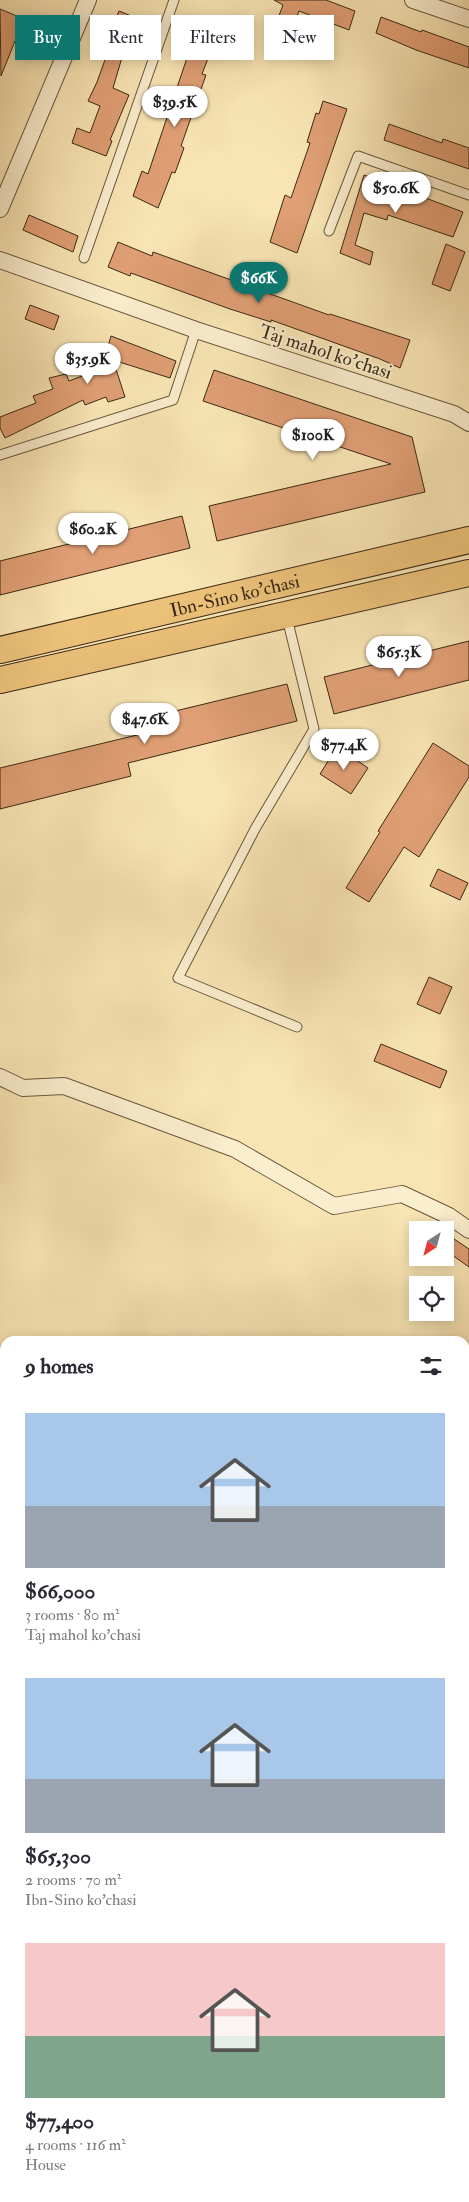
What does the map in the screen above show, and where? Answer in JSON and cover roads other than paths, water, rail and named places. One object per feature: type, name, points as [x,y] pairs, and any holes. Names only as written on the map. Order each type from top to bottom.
[{"type":"main road","name":"Ibn-Sino ko'chasi","points":[[0,650],[469,540]]},
{"type":"main road","name":"Ibn-Sino ko'chasi","points":[[0,680],[469,574]]},
{"type":"street","points":[[0,208],[88,0]]},
{"type":"street","points":[[413,0],[469,19]]},
{"type":"street","name":"Taj mahol ko'chasi","points":[[0,260],[196,330],[454,414],[469,423]]},
{"type":"street","points":[[0,1077],[23,1088],[64,1086],[235,1149],[334,1206],[402,1194],[449,1216],[469,1230]]},
{"type":"lane","points":[[84,258],[174,0]]},
{"type":"lane","points":[[329,231],[358,156],[469,195]]},
{"type":"lane","points":[[0,455],[173,400],[196,330]]},
{"type":"lane","points":[[286,615],[314,729],[254,830],[178,978],[297,1027]]}]
